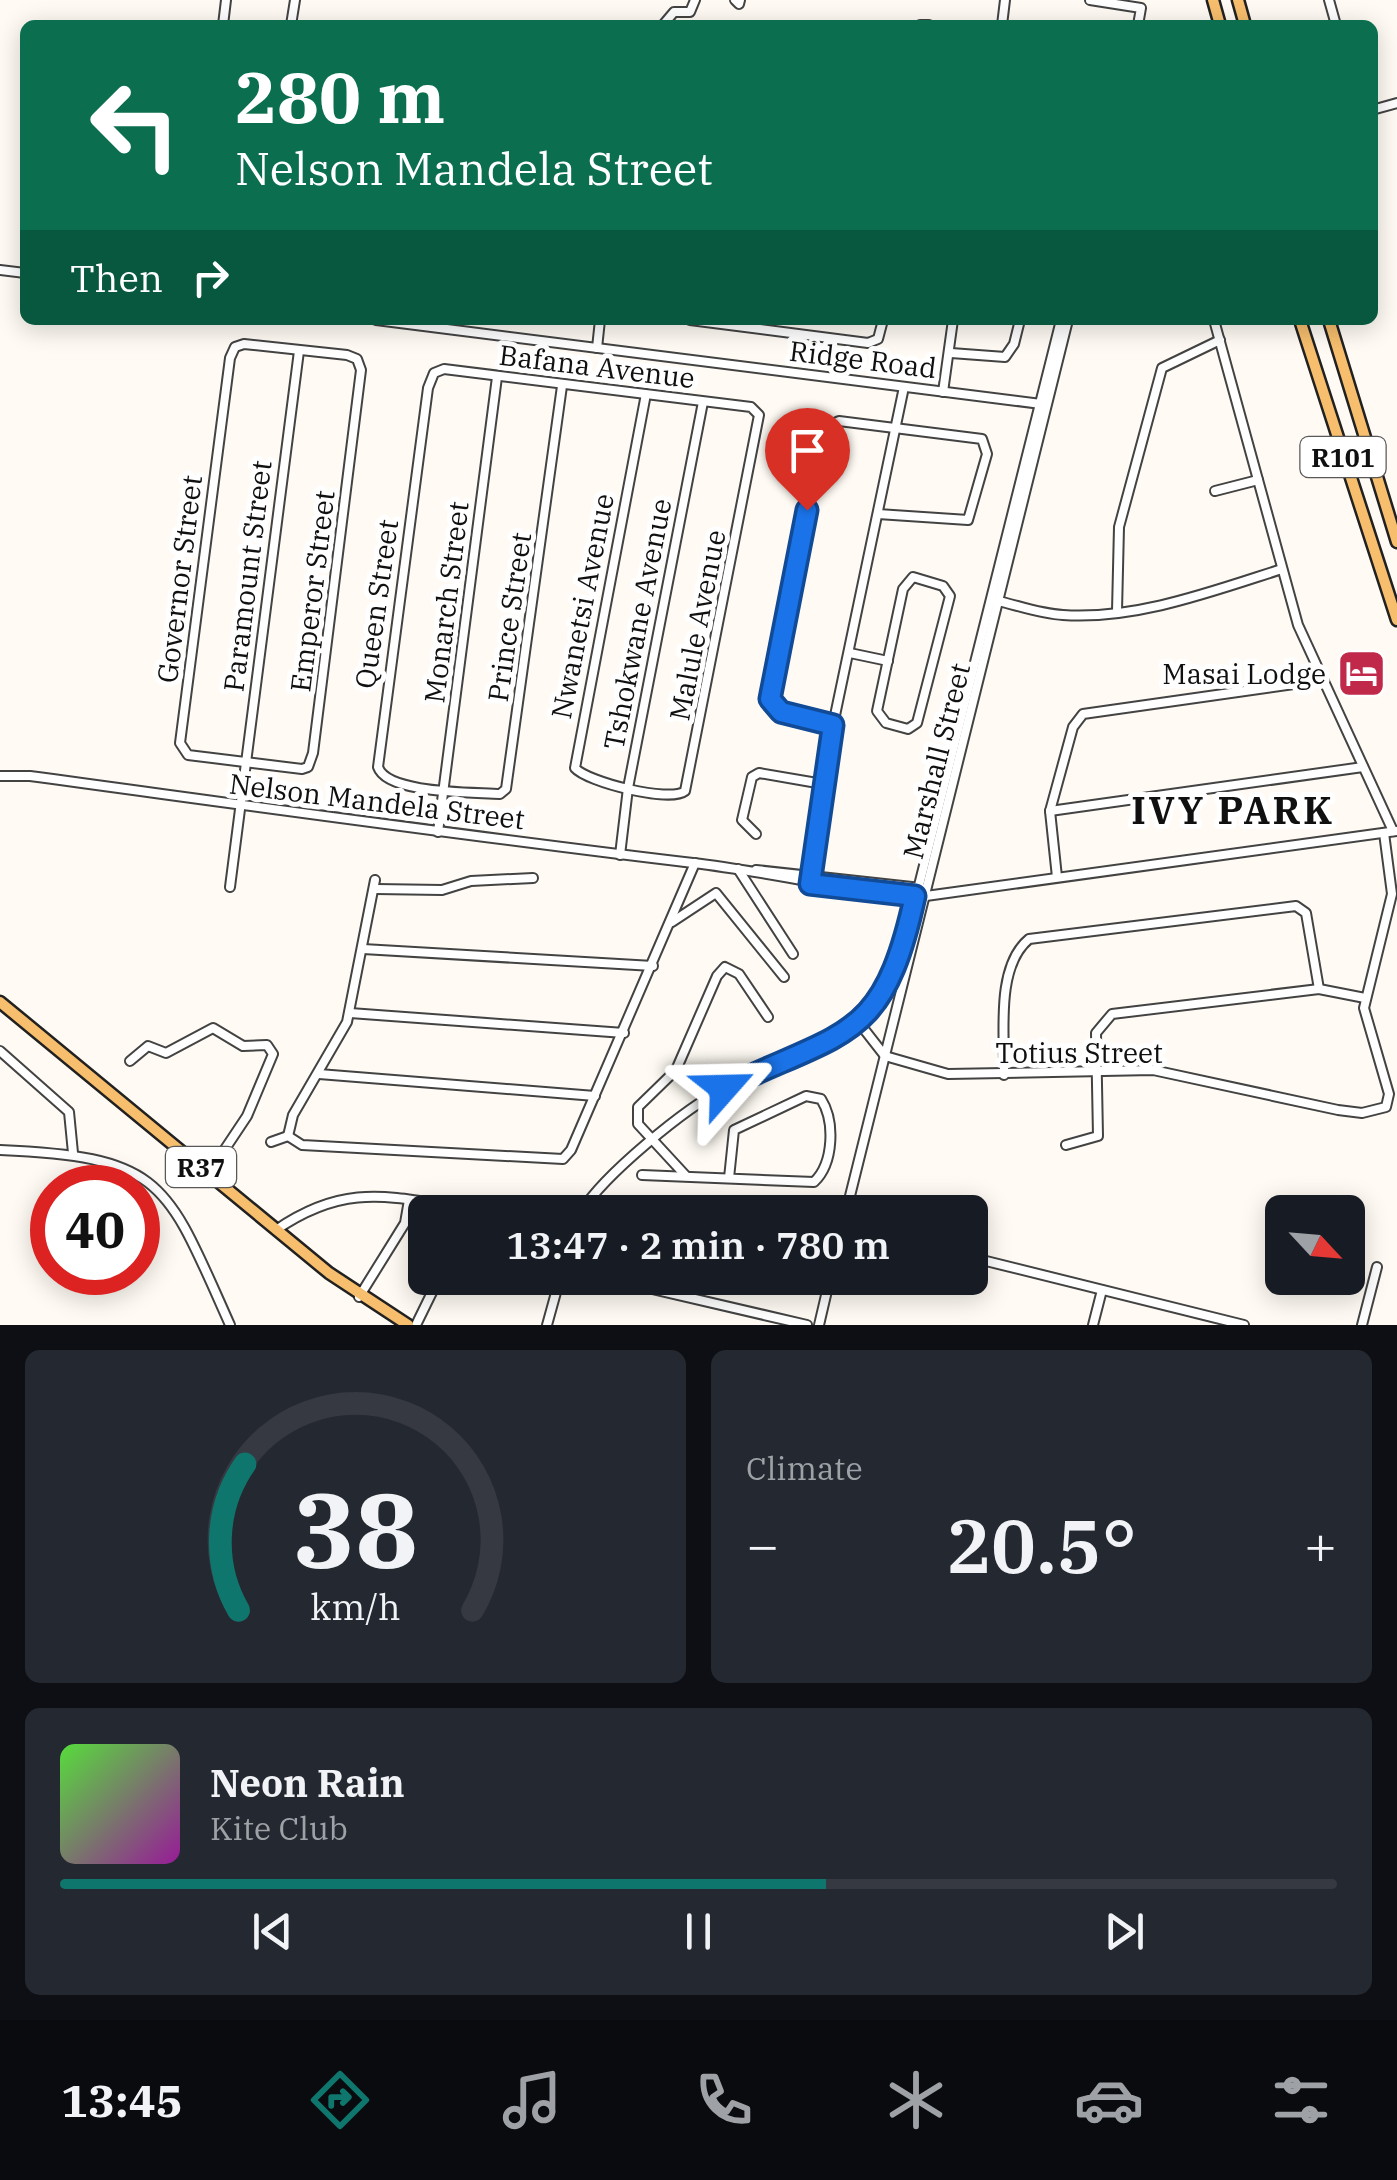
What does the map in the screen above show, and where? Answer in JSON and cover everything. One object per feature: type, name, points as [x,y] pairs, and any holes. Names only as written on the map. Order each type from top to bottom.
[{"type":"main road","name":"R101","points":[[1302,325],[1391,591],[1397,620]]},
{"type":"main road","name":"R101","points":[[1331,325],[1397,542]]},
{"type":"main road","name":"R37","points":[[0,1002],[359,1297],[408,1325]]},
{"type":"street","points":[[667,20],[674,12],[690,12],[696,0]]},
{"type":"street","points":[[1090,0],[1142,8],[1139,20]]},
{"type":"street","name":"Ridge Road","points":[[415,325],[1043,404]]},
{"type":"street","points":[[597,348],[599,325]]},
{"type":"street","points":[[729,325],[868,343],[878,339],[882,325]]},
{"type":"street","points":[[943,392],[953,325]]},
{"type":"street","points":[[951,353],[1004,357],[1014,344],[1019,325]]},
{"type":"street","name":"Marshall Street","points":[[850,1195],[1063,325]]},
{"type":"street","points":[[1066,1145],[1098,1136],[1096,1033],[1112,1014],[1319,989],[1365,998],[1392,894],[1391,832],[1298,625],[1216,325]]},
{"type":"street","points":[[1117,611],[1119,528],[1162,368],[1220,340]]},
{"type":"street","name":"Governor Street","points":[[246,764],[188,755],[180,743],[230,358],[235,347],[244,344],[298,351]]},
{"type":"street","name":"Emperor Street","points":[[246,764],[302,769],[312,761],[362,377],[357,360],[298,351]]},
{"type":"street","name":"Paramount Street","points":[[230,888],[244,806],[298,351]]},
{"type":"street","name":"Bafana Avenue","points":[[434,373],[444,369],[755,410]]},
{"type":"street","name":"Queen Street","points":[[434,373],[428,388],[378,767],[382,777],[392,783],[444,790]]},
{"type":"street","name":"Monarch Street","points":[[438,832],[497,377]]},
{"type":"street","name":"Prince Street","points":[[444,790],[500,794],[510,782],[562,386]]},
{"type":"street","points":[[811,879],[833,725],[904,387]]},
{"type":"street","name":"Nwanetsi Avenue","points":[[628,788],[588,778],[576,771],[575,764],[646,394]]},
{"type":"street","name":"Tshokwane Avenue","points":[[620,855],[628,788],[703,402]]},
{"type":"street","name":"Malule Avenue","points":[[628,788],[672,797],[679,796],[688,784],[759,428],[755,410]]},
{"type":"street","points":[[833,725],[781,712],[770,699],[822,436],[834,421],[978,438],[987,454],[968,520],[878,514]]},
{"type":"street","points":[[1215,491],[1258,480]]},
{"type":"street","points":[[995,600],[1058,615],[1117,611],[1195,597],[1282,569]]},
{"type":"street","points":[[912,577],[947,588],[950,596],[917,723],[910,729],[886,724],[877,711],[888,662],[908,580],[912,577]]},
{"type":"street","name":"Marshall Street","points":[[860,1024],[886,992],[897,968],[995,600]]},
{"type":"street","points":[[850,653],[888,662]]},
{"type":"street","points":[[1056,877],[1050,811],[1072,727],[1082,714],[1322,680]]},
{"type":"street","points":[[1050,811],[1363,768]]},
{"type":"street","points":[[756,834],[742,820],[752,776],[758,773],[824,784]]},
{"type":"street","name":"Nelson Mandela Street","points":[[0,776],[939,893],[1391,832]]},
{"type":"street","points":[[288,1136],[302,1145],[557,1160],[568,1155],[695,863]]},
{"type":"street","points":[[743,869],[793,954]]},
{"type":"street","points":[[288,1136],[293,1115],[350,1013],[376,884],[442,890],[471,882],[533,878]]},
{"type":"street","points":[[672,922],[716,893],[784,976]]},
{"type":"street","points":[[1004,1075],[1005,1000],[1016,955],[1029,939],[1296,906],[1306,913],[1319,989]]},
{"type":"street","points":[[363,949],[652,966]]},
{"type":"street","points":[[686,1176],[638,1124],[636,1112],[676,1070],[721,970],[731,966],[736,970],[768,1018]]},
{"type":"street","name":"Totius Street","points":[[886,1056],[948,1074],[1153,1070],[1362,1113],[1378,1112],[1388,1104],[1386,1082],[1366,1026],[1365,998]]},
{"type":"street","points":[[350,1013],[624,1033]]},
{"type":"street","points":[[594,1195],[712,1095],[860,1024],[886,1056]]},
{"type":"street","points":[[130,1061],[148,1046],[166,1053],[187,1038],[213,1028],[243,1046],[268,1045],[273,1054],[247,1116],[208,1173]]},
{"type":"street","points":[[0,1051],[69,1112],[73,1153]]},
{"type":"street","points":[[319,1074],[595,1096]]},
{"type":"street","points":[[642,1175],[806,1184],[818,1178],[832,1124],[821,1099],[806,1096],[734,1130],[729,1178]]},
{"type":"street","points":[[271,1142],[288,1136]]},
{"type":"street","points":[[1,1152],[73,1153],[120,1164],[150,1182],[182,1221],[230,1325]]},
{"type":"street","points":[[276,1230],[305,1210],[362,1194],[408,1200]]},
{"type":"street","points":[[359,1297],[405,1223],[408,1206]]},
{"type":"street","points":[[988,1262],[1244,1325]]},
{"type":"street","points":[[1362,1325],[1377,1266]]},
{"type":"street","points":[[1093,1325],[1102,1290]]},
{"type":"street","points":[[416,1325],[431,1295]]},
{"type":"street","points":[[548,1325],[556,1295]]},
{"type":"street","points":[[678,1295],[807,1325]]},
{"type":"street","points":[[819,1325],[826,1295]]},
{"type":"place","name":"Masai Lodge","points":[[1361,673]]},
{"type":"district","name":"IVY PARK","points":[[1233,809]]},
{"type":"route","points":[[724,1088],[860,1024],[886,992],[897,968],[915,896],[810,884],[833,725],[781,712],[770,699],[807,510]]}]
